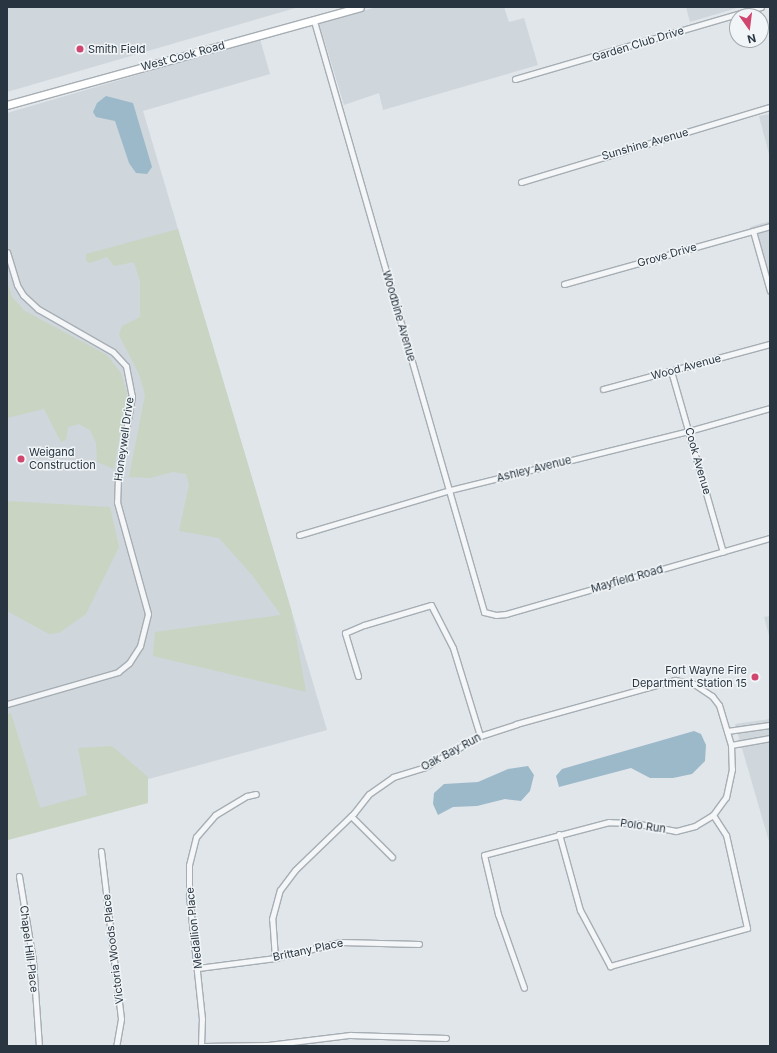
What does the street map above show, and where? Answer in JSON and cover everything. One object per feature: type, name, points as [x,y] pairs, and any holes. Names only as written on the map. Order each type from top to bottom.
[{"type":"main road","name":"West Cook Road","points":[[7,105],[360,7]]},
{"type":"street","name":"Garden Club Drive","points":[[515,79],[761,7]]},
{"type":"street","name":"Woodbine Avenue","points":[[314,20],[484,612]]},
{"type":"street","name":"Sunshine Avenue","points":[[521,182],[770,107]]},
{"type":"street","name":"Grove Drive","points":[[564,284],[770,226]]},
{"type":"street","points":[[753,231],[770,290]]},
{"type":"street","name":"Honeywell Drive","points":[[7,252],[16,285],[22,296],[38,309],[113,352],[126,366],[130,379],[132,396],[118,477],[116,502],[148,614],[140,646],[129,663],[118,672],[7,704]]},
{"type":"street","name":"Wood Avenue","points":[[602,389],[770,344]]},
{"type":"street","name":"Cook Avenue","points":[[672,371],[723,552]]},
{"type":"street","name":"Ashley Avenue","points":[[299,535],[450,490],[690,431],[770,408]]},
{"type":"street","name":"Mayfield Road","points":[[484,612],[496,616],[506,614],[770,538]]},
{"type":"street","points":[[358,676],[345,633],[364,625],[432,605],[453,648],[480,736]]},
{"type":"street","name":"Oak Bay Run","points":[[275,958],[272,919],[280,890],[295,870],[350,816],[369,794],[393,777],[423,768],[480,736],[675,680],[694,684],[712,696],[719,705],[727,731]]},
{"type":"street","points":[[727,731],[770,725]]},
{"type":"street","name":"Polo Run","points":[[524,988],[498,914],[484,855],[609,822],[634,823],[676,831],[695,826],[713,815],[726,797],[732,768],[731,745],[727,731]]},
{"type":"street","points":[[731,745],[770,738]]},
{"type":"street","name":"Medallion Place","points":[[202,1046],[202,1019],[198,968],[189,895],[189,866],[196,837],[215,815],[247,796],[256,794]]},
{"type":"street","points":[[559,834],[580,910],[610,966],[747,928],[726,835],[713,815]]},
{"type":"street","points":[[350,816],[392,856]]},
{"type":"street","name":"Victoria Woods Place","points":[[101,851],[121,1019],[116,1046]]},
{"type":"street","name":"Chapel Hill Place","points":[[19,876],[33,961],[39,1046]]},
{"type":"street","name":"Brittany Place","points":[[198,968],[275,958],[342,942],[419,944]]},
{"type":"street","points":[[202,1046],[268,1045],[350,1035],[446,1038]]},
{"type":"shaded area","name":"Smith Field","points":[[7,7],[299,7],[7,92]]},
{"type":"shaded area","points":[[377,7],[504,7],[509,22],[524,18],[538,65],[383,110],[379,93],[344,105],[319,23]]},
{"type":"shaded area","points":[[686,7],[740,7],[729,8],[729,10],[690,22]]},
{"type":"shaded area","points":[[260,39],[270,74],[143,111],[327,730],[7,818],[7,113]]},
{"type":"shaded area","points":[[770,114],[770,158],[759,116]]},
{"type":"shaded area","points":[[770,221],[770,284],[750,227]]},
{"type":"shaded area","points":[[770,616],[770,639],[764,617]]},
{"type":"shaded area","points":[[770,719],[770,845],[735,724]]},
{"type":"green space","points":[[178,229],[291,609],[306,692],[153,656],[155,632],[281,615],[252,575],[219,538],[179,531],[189,485],[186,474],[173,472],[150,478],[129,477],[145,395],[139,374],[119,335],[122,326],[140,317],[140,281],[134,262],[114,266],[107,257],[90,263],[86,261],[86,254]]},
{"type":"green space","points":[[7,281],[12,297],[25,311],[107,355],[121,373],[127,393],[114,469],[97,462],[96,443],[90,430],[79,424],[68,427],[66,440],[61,442],[44,409],[7,418]]},
{"type":"green space","points":[[7,501],[110,507],[119,547],[86,614],[59,633],[49,634],[7,611]]},
{"type":"green space","points":[[11,713],[40,808],[87,795],[78,748],[112,746],[148,777],[148,803],[8,840],[7,865],[7,715]]},
{"type":"water","points":[[106,96],[133,103],[152,167],[147,174],[136,173],[129,163],[115,121],[96,117],[93,112],[97,103]]},
{"type":"water","points":[[694,731],[701,734],[706,745],[705,761],[692,774],[673,778],[650,778],[631,768],[559,787],[556,776],[562,769]]},
{"type":"water","points":[[528,766],[534,775],[530,791],[521,801],[505,799],[477,806],[453,807],[438,815],[433,804],[434,793],[444,784],[478,782],[508,769]]},
{"type":"place","name":"Smith Field","points":[[80,49]]},
{"type":"place","name":"Weigand Construction","points":[[21,459]]},
{"type":"place","name":"Fort Wayne Fire Department Station 15","points":[[755,677]]}]
